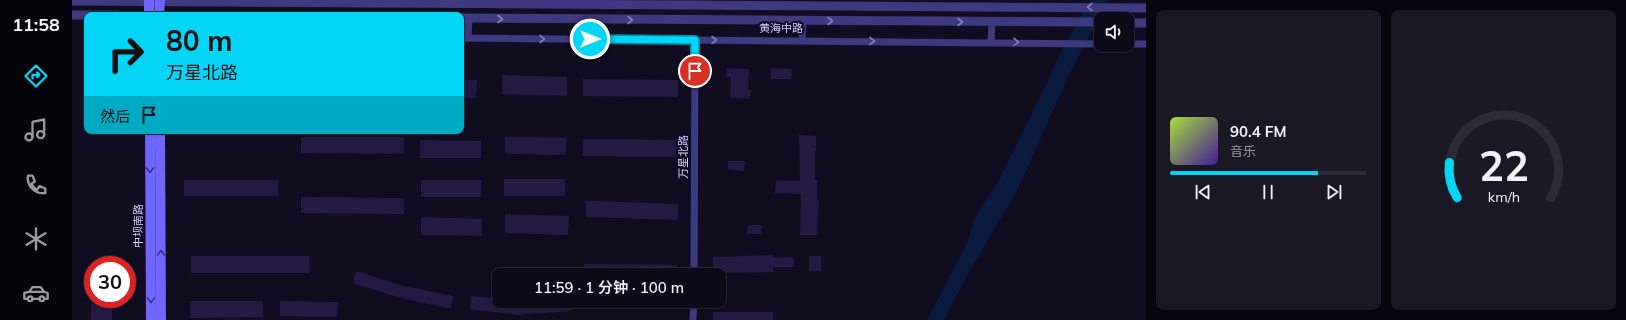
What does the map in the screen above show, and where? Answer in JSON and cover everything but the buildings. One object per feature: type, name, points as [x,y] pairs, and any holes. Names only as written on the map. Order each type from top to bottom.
[{"type":"main road","points":[[150,12],[155,1]]},
{"type":"main road","points":[[155,1],[158,12]]},
{"type":"main road","name":"中坝南路","points":[[150,134],[151,320]]},
{"type":"main road","name":"中坝南路","points":[[160,134],[161,320]]},
{"type":"street","name":"黄海中路","points":[[72,1],[1056,4],[1068,7],[1146,8]]},
{"type":"street","points":[[72,15],[84,15]]},
{"type":"street","name":"黄海中路","points":[[465,18],[1094,22]]},
{"type":"street","points":[[464,38],[465,18]]},
{"type":"street","points":[[802,40],[803,21]]},
{"type":"street","points":[[991,42],[992,22]]},
{"type":"street","points":[[1134,23],[1146,24]]},
{"type":"street","name":"黄海中路","points":[[464,38],[1094,44]]},
{"type":"street","name":"万星北路","points":[[694,268],[695,40]]},
{"type":"street","points":[[1134,44],[1146,44]]},
{"type":"street","points":[[693,320],[694,308]]},
{"type":"water","points":[[1090,0],[1108,0],[1102,12],[1094,12],[1094,27],[1069,75],[1017,191],[968,274],[944,320],[927,320],[968,241],[974,219],[1000,178],[1049,79],[1058,57]]},
{"type":"route","points":[[590,39],[695,40],[695,71]]}]
